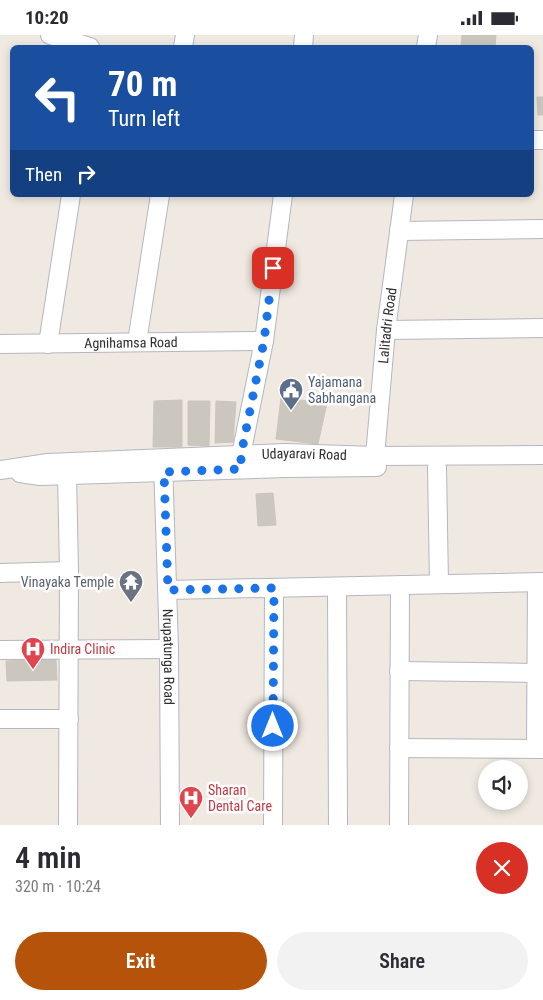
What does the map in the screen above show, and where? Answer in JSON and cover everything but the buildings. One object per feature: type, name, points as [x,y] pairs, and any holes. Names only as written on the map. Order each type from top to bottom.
[{"type":"street","points":[[50,35],[83,45]]},
{"type":"street","points":[[48,344],[71,197]]},
{"type":"street","points":[[137,341],[160,197]]},
{"type":"street","points":[[241,462],[264,341],[283,197]]},
{"type":"street","name":"Lalitadri Road","points":[[375,456],[386,330],[404,197]]},
{"type":"street","points":[[399,231],[543,229]]},
{"type":"street","points":[[386,330],[543,328]]},
{"type":"street","name":"Agnihamsa Road","points":[[0,344],[264,341]]},
{"type":"street","name":"Udayaravi Road","points":[[241,462],[286,453],[375,456],[543,455]]},
{"type":"street","name":"Udayaravi Road","points":[[3,470],[48,463],[163,465],[241,462],[437,467],[543,467]]},
{"type":"street","name":"Udayaravi Road","points":[[3,470],[40,476],[163,465]]},
{"type":"street","name":"Nrupatunga Road","points":[[163,465],[170,649],[170,825]]},
{"type":"street","points":[[437,467],[439,584]]},
{"type":"street","points":[[67,475],[70,571],[68,825]]},
{"type":"street","points":[[0,573],[70,571]]},
{"type":"street","points":[[168,590],[540,582],[536,673],[540,749],[399,748]]},
{"type":"street","points":[[399,825],[400,585]]},
{"type":"street","points":[[337,587],[338,825]]},
{"type":"street","points":[[273,825],[274,588]]},
{"type":"street","points":[[0,650],[170,649]]},
{"type":"street","points":[[399,671],[536,673]]},
{"type":"street","points":[[0,719],[68,719]]},
{"type":"place","name":"Yajamana Sabhangana","points":[[291,411]]},
{"type":"place","name":"Vinayaka Temple","points":[[131,603]]},
{"type":"place","name":"Indira Clinic","points":[[33,670]]},
{"type":"place","name":"Sharan Dental Care","points":[[191,819]]},
{"type":"route","points":[[273,268],[264,341],[241,455],[241,469],[164,472],[168,590],[274,588],[273,726]]}]
